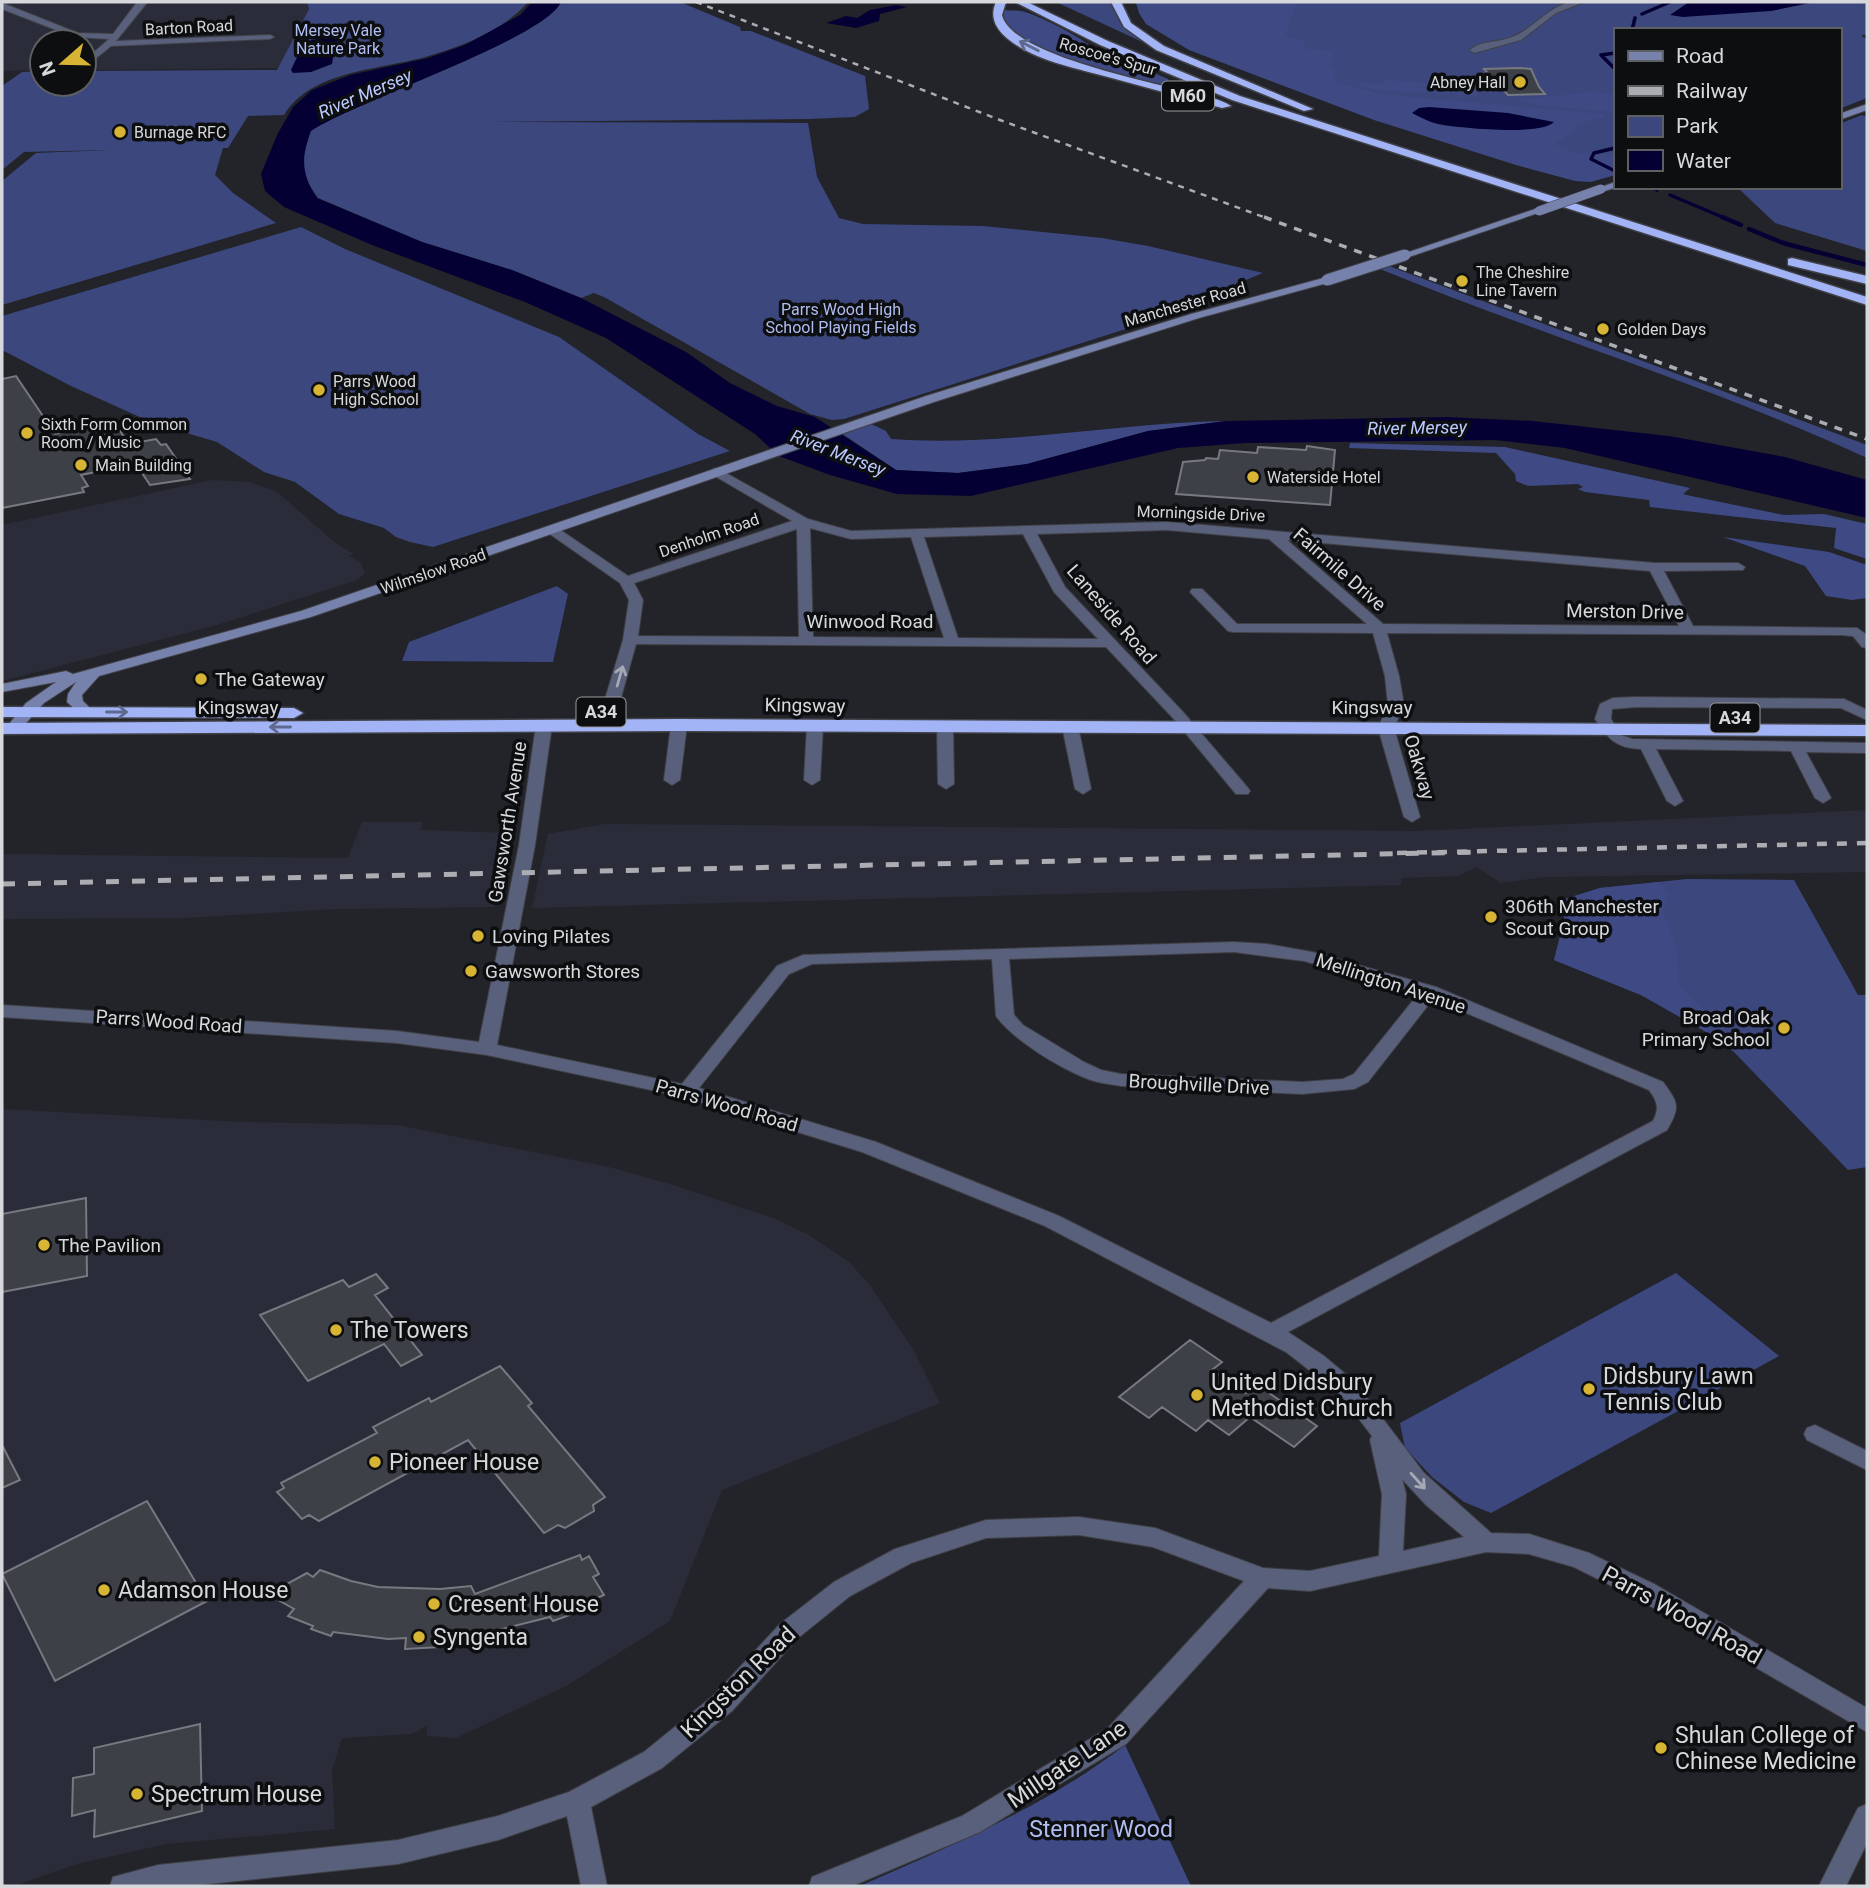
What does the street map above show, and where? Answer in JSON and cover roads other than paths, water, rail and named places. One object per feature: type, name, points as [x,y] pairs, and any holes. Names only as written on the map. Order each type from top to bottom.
[{"type":"highway","name":"M60","points":[[1020,2],[1104,43],[1186,78],[1290,117],[1772,268],[1867,301]]},
{"type":"highway","name":"M60","points":[[1042,2],[1098,30],[1208,76],[1348,126],[1867,287]]},
{"type":"highway","name":"Roscoe's Spur","points":[[1116,2],[1127,25],[1160,48],[1348,126]]},
{"type":"highway","name":"Roscoe's Spur","points":[[999,5],[998,22],[1011,36],[1053,57],[1313,132],[1400,152]]},
{"type":"highway","name":"M60","points":[[1786,261],[1867,280]]},
{"type":"highway","name":"M60","points":[[1772,268],[1867,306]]},
{"type":"highway","name":"Kingsway","points":[[2,712],[609,712],[1867,731]]},
{"type":"highway","name":"Kingsway","points":[[1606,725],[1867,717]]},
{"type":"highway","name":"Kingsway","points":[[7,729],[544,725],[945,727],[1070,726],[1183,721]]},
{"type":"main road","points":[[1841,116],[1867,107]]},
{"type":"main road","name":"Manchester Road","points":[[764,455],[1195,316],[1327,280],[1614,184]]},
{"type":"main road","name":"Wilmslow Road","points":[[7,729],[48,691],[71,678],[306,614],[764,455]]},
{"type":"main road","points":[[86,712],[75,702],[76,691],[98,670]]},
{"type":"main road","name":"Wilmslow Road","points":[[2,688],[98,670]]},
{"type":"street","points":[[98,52],[112,40],[141,2]]},
{"type":"street","points":[[1474,50],[1485,44],[1518,38],[1561,5],[1580,2]]},
{"type":"street","name":"Barton Road","points":[[2,6],[78,35],[112,40],[270,37]]},
{"type":"street","name":"Morningside Drive","points":[[717,472],[803,522],[851,535],[1167,526],[1655,567],[1738,567]]},
{"type":"street","points":[[803,522],[806,640]]},
{"type":"street","name":"Denholm Road","points":[[626,581],[803,522]]},
{"type":"street","points":[[551,530],[626,581],[636,600],[630,640],[609,712]]},
{"type":"street","name":"Laneside Road","points":[[1029,531],[1059,589],[1158,693],[1242,792]]},
{"type":"street","name":"Fairmile Drive","points":[[1271,533],[1378,627],[1392,676],[1396,705],[1389,722]]},
{"type":"street","points":[[917,535],[952,640]]},
{"type":"street","points":[[1655,567],[1689,631]]},
{"type":"street","name":"Merston Drive","points":[[1197,592],[1233,628],[1841,631],[1857,632],[1867,644]]},
{"type":"street","name":"Winwood Road","points":[[630,640],[1109,643]]},
{"type":"street","name":"Oakway","points":[[1389,722],[1412,817]]},
{"type":"street","name":"Gawsworth Avenue","points":[[487,1049],[527,845],[544,725]]},
{"type":"street","points":[[672,780],[679,725]]},
{"type":"street","name":"Kingsway","points":[[1606,725],[1615,738],[1630,744],[1647,746],[1867,748]]},
{"type":"street","points":[[812,780],[815,726]]},
{"type":"street","points":[[1070,726],[1083,789]]},
{"type":"street","points":[[945,727],[946,784]]},
{"type":"street","points":[[1647,746],[1675,801]]},
{"type":"street","points":[[1796,747],[1823,798]]},
{"type":"street","name":"Mellington Avenue","points":[[687,1091],[783,970],[809,959],[1234,947],[1306,956],[1430,991],[1634,1075],[1656,1086],[1667,1101],[1667,1113],[1660,1125],[1271,1332]]},
{"type":"street","name":"Broughville Drive","points":[[1000,954],[1005,1016],[1017,1029],[1077,1066],[1121,1080],[1301,1088],[1347,1086],[1361,1078],[1430,991]]},
{"type":"street","name":"Parrs Wood Road","points":[[2,1011],[309,1030],[487,1049],[687,1091],[869,1147],[1052,1221],[1271,1332],[1303,1351],[1342,1382],[1407,1469],[1430,1494],[1486,1542]]},
{"type":"street","name":"Parrs Wood Road","points":[[1377,1426],[1394,1494],[1390,1564],[1486,1542],[1529,1544],[1592,1566],[1647,1591],[1867,1721]]},
{"type":"street","points":[[1815,1434],[1867,1461]]},
{"type":"street","name":"Kingston Road","points":[[123,1886],[158,1877],[398,1852],[498,1828],[577,1801],[653,1760],[723,1703],[789,1631],[842,1590],[903,1556],[986,1529],[1079,1526],[1156,1538],[1262,1578]]},
{"type":"street","points":[[1262,1578],[1310,1581],[1390,1564]]},
{"type":"street","name":"Millgate Lane","points":[[822,1886],[971,1824],[1117,1736],[1262,1578]]},
{"type":"street","points":[[577,1801],[594,1886]]},
{"type":"street","points":[[1832,1886],[1867,1816]]},
{"type":"water","name":"River Mersey","points":[[532,2],[561,2],[547,17],[487,51],[311,131],[305,149],[304,165],[308,181],[317,198],[422,242],[512,270],[581,298],[686,352],[730,383],[777,406],[815,417],[896,470],[958,473],[1027,464],[1148,431],[1226,421],[1447,417],[1533,421],[1669,436],[1785,457],[1867,480],[1867,518],[1565,448],[1495,440],[1245,443],[1178,448],[971,496],[897,494],[830,475],[779,456],[755,434],[606,338],[525,302],[372,245],[284,207],[265,191],[261,174],[277,135],[293,107],[312,90],[350,75],[428,58],[465,45],[520,15]]},
{"type":"water","points":[[1689,2],[1815,2],[1771,11],[1683,17],[1670,15]]},
{"type":"water","points":[[896,5],[907,7],[880,14],[879,21],[856,28],[826,23],[846,16],[857,18],[870,10]]},
{"type":"water","points":[[340,35],[332,64],[311,72],[293,73],[291,70],[304,42]]},
{"type":"water","points":[[1419,108],[1508,113],[1554,122],[1533,129],[1480,129],[1438,124],[1412,113]]},
{"type":"waterway","points":[[1642,14],[1670,2]]},
{"type":"waterway","points":[[1632,28],[1635,18]]},
{"type":"waterway","points":[[1614,53],[1601,55],[1614,68]]},
{"type":"waterway","points":[[1614,148],[1594,153],[1591,159],[1614,170]]},
{"type":"waterway","points":[[1670,195],[1727,219]]},
{"type":"waterway","points":[[1722,217],[1741,225]]},
{"type":"waterway","points":[[1749,229],[1783,243],[1867,265]]},
{"type":"railway","points":[[696,2],[1000,120],[1269,219]]},
{"type":"railway","points":[[1264,217],[1867,439]]},
{"type":"railway","points":[[1397,853],[1867,843]]},
{"type":"railway","points":[[2,884],[1477,852]]},
{"type":"place","name":"Abney Hall","points":[[1520,82]]},
{"type":"place","name":"Burnage RFC","points":[[120,132]]},
{"type":"place","name":"The Cheshire Line Tavern","points":[[1462,281]]},
{"type":"place","name":"Golden Days","points":[[1603,329]]},
{"type":"place","name":"Parrs Wood High School","points":[[319,390]]},
{"type":"place","name":"Sixth Form Common Room / Music","points":[[27,433]]},
{"type":"place","name":"Main Building","points":[[81,465]]},
{"type":"place","name":"Waterside Hotel","points":[[1253,477]]},
{"type":"place","name":"The Gateway","points":[[201,679]]},
{"type":"place","name":"306th Manchester Scout Group","points":[[1491,917]]},
{"type":"place","name":"Loving Pilates","points":[[478,936]]},
{"type":"place","name":"Gawsworth Stores","points":[[471,971]]},
{"type":"place","name":"Broad Oak Primary School","points":[[1784,1028]]},
{"type":"place","name":"The Pavilion","points":[[44,1245]]},
{"type":"place","name":"The Towers","points":[[336,1330]]},
{"type":"place","name":"Didsbury Lawn Tennis Club","points":[[1589,1389]]},
{"type":"place","name":"United Didsbury Methodist Church","points":[[1197,1395]]},
{"type":"place","name":"Pioneer House","points":[[375,1462]]},
{"type":"place","name":"Adamson House","points":[[104,1590]]},
{"type":"place","name":"Cresent House","points":[[434,1604]]},
{"type":"place","name":"Syngenta","points":[[419,1637]]},
{"type":"place","name":"Shulan College of Chinese Medicine","points":[[1661,1748]]},
{"type":"place","name":"Spectrum House","points":[[137,1794]]},
{"type":"park label","name":"Mersey Vale Nature Park","points":[[338,39]]},
{"type":"park label","name":"Parrs Wood High School Playing Fields","points":[[841,318]]},
{"type":"park label","name":"Stenner Wood","points":[[1101,1829]]}]
